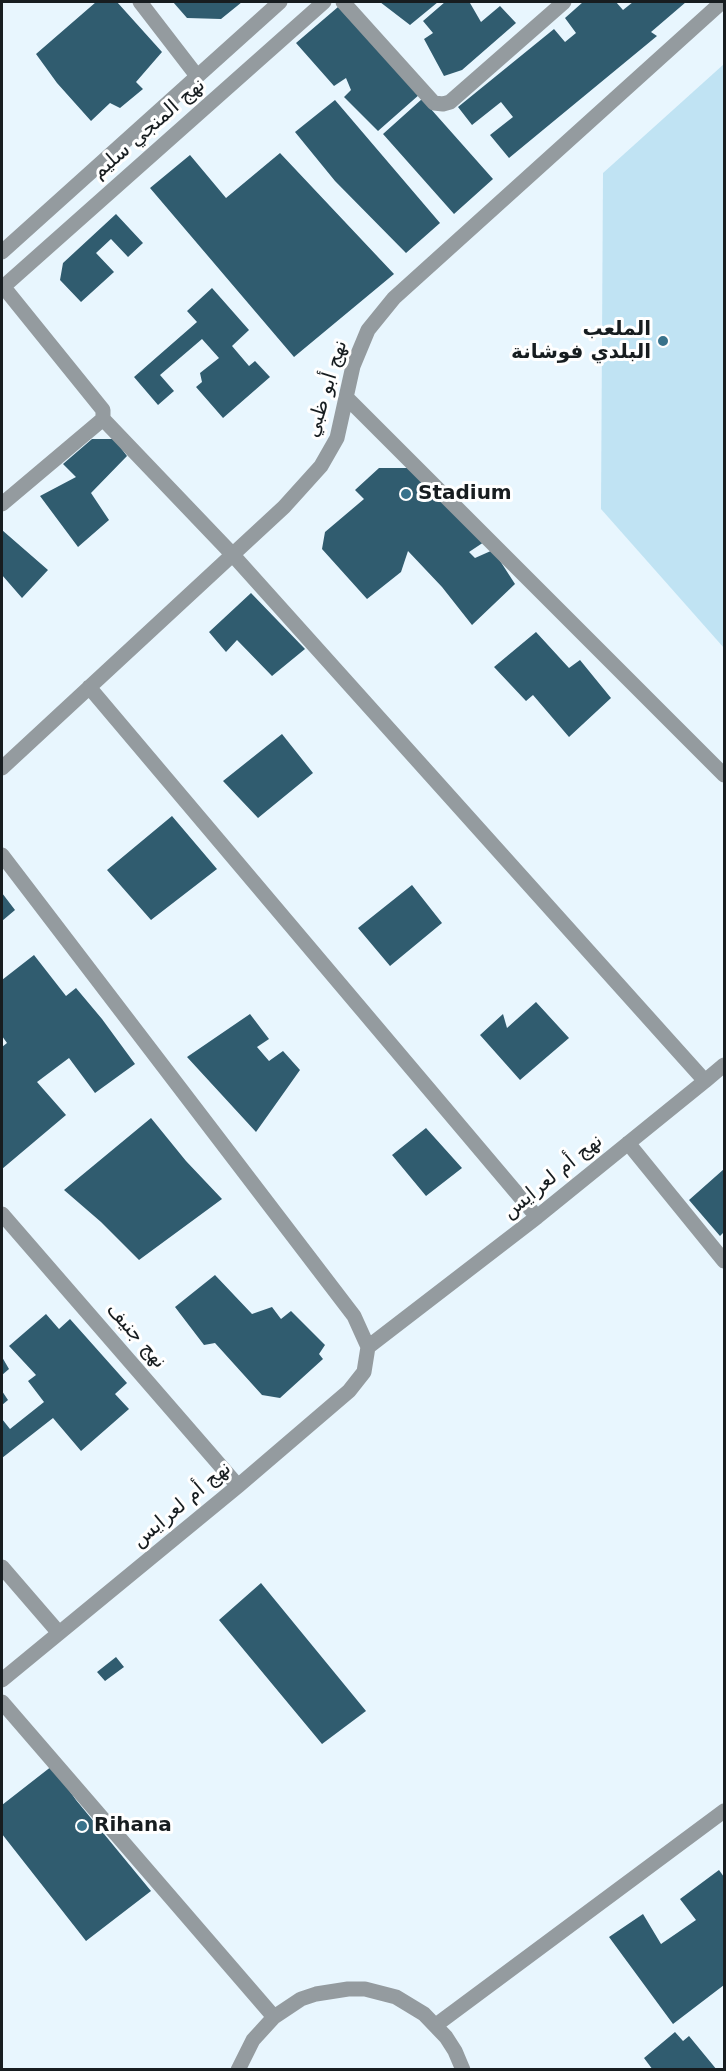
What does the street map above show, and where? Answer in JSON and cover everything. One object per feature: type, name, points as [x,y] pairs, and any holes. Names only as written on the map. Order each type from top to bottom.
[{"type":"street","points":[[140,2],[197,76]]},
{"type":"street","name":"نهج المنجي سليم","points":[[2,252],[280,2]]},
{"type":"street","name":"نهج المنجي سليم","points":[[2,286],[324,2]]},
{"type":"street","points":[[343,2],[434,102],[443,104],[450,102],[564,2]]},
{"type":"street","name":"نهج أبو ظبي","points":[[2,768],[284,507],[321,466],[337,438],[353,366],[368,330],[394,298],[722,2]]},
{"type":"street","points":[[2,286],[103,410],[103,419],[232,555],[705,1081]]},
{"type":"street","points":[[346,397],[724,775]]},
{"type":"street","points":[[2,504],[103,419]]},
{"type":"street","points":[[89,687],[537,1217]]},
{"type":"street","points":[[2,855],[354,1316],[368,1347]]},
{"type":"street","name":"نهج أم لعرايس","points":[[2,1680],[238,1486],[349,1390],[364,1372],[368,1347],[537,1217],[724,1065]]},
{"type":"street","points":[[628,1143],[724,1261]]},
{"type":"street","name":"نهج جنيف","points":[[2,1214],[238,1486]]},
{"type":"street","points":[[2,1568],[59,1633]]},
{"type":"street","points":[[2,1702],[273,2017]]},
{"type":"street","points":[[436,2025],[724,1811]]},
{"type":"street","points":[[238,2070],[253,2040],[273,2017],[301,1999],[340,1989],[364,1989],[396,1997],[424,2014],[436,2025],[455,2051],[463,2070]]},
{"type":"shaded area","name":"الملعب البلدي فوشانة","points":[[724,64],[724,648],[601,509],[603,173]]},
{"type":"building","points":[[96,2],[117,2],[162,52],[136,82],[143,89],[120,108],[110,103],[91,121],[57,83],[36,54]]},
{"type":"building","points":[[173,2],[242,2],[221,19],[187,18]]},
{"type":"building","points":[[380,2],[438,2],[410,25]]},
{"type":"building","points":[[445,2],[472,2],[470,3],[481,22],[500,6],[516,23],[462,70],[444,76],[424,39],[433,33],[423,21]]},
{"type":"building","points":[[583,2],[616,2],[623,10],[633,2],[686,2],[651,32],[657,36],[509,158],[490,135],[513,117],[501,102],[472,125],[458,107],[554,29],[565,42],[576,33],[565,18]]},
{"type":"building","points":[[338,7],[420,94],[378,131],[344,97],[351,90],[346,78],[334,86],[296,43]]},
{"type":"building","points":[[422,99],[493,179],[454,214],[383,134]]},
{"type":"building","points":[[335,100],[440,223],[406,253],[335,181],[295,132]]},
{"type":"building","points":[[280,153],[394,274],[294,357],[150,188],[190,155],[226,198]]},
{"type":"building","points":[[116,214],[143,243],[128,257],[111,239],[96,253],[114,272],[81,302],[60,280],[63,263]]},
{"type":"building","points":[[212,288],[249,330],[232,346],[249,366],[255,361],[270,377],[223,418],[196,387],[202,382],[200,373],[219,358],[202,339],[160,375],[174,391],[158,405],[134,377],[197,322],[187,311]]},
{"type":"building","points":[[92,439],[114,439],[127,456],[91,493],[109,520],[78,547],[40,496],[76,477],[63,464]]},
{"type":"building","points":[[379,468],[410,468],[484,542],[469,552],[475,558],[493,550],[515,584],[472,625],[442,587],[408,551],[401,572],[367,599],[322,549],[325,532],[364,499],[355,490]]},
{"type":"building","points":[[2,530],[48,570],[22,598],[2,575]]},
{"type":"building","points":[[251,593],[305,649],[272,676],[237,640],[226,652],[209,632]]},
{"type":"building","points":[[536,632],[569,668],[580,660],[611,698],[569,737],[533,695],[526,701],[494,667]]},
{"type":"building","points":[[282,734],[313,773],[258,818],[223,781]]},
{"type":"building","points":[[172,816],[217,869],[151,920],[107,870]]},
{"type":"building","points":[[412,885],[442,923],[390,966],[358,928]]},
{"type":"building","points":[[2,893],[15,910],[2,921]]},
{"type":"building","points":[[34,955],[66,996],[76,988],[135,1064],[95,1093],[69,1058],[37,1082],[66,1115],[2,1169],[2,1047],[7,1043],[2,1036],[2,980]]},
{"type":"building","points":[[536,1002],[569,1038],[520,1080],[480,1035],[503,1014],[507,1028]]},
{"type":"building","points":[[250,1014],[269,1039],[257,1047],[269,1061],[283,1051],[300,1070],[256,1132],[187,1057]]},
{"type":"building","points":[[151,1118],[186,1161],[222,1199],[139,1260],[101,1222],[64,1190]]},
{"type":"building","points":[[426,1128],[462,1168],[426,1196],[392,1155]]},
{"type":"building","points":[[724,1169],[724,1232],[720,1236],[689,1200]]},
{"type":"building","points":[[215,1275],[252,1314],[272,1307],[281,1319],[291,1311],[325,1345],[319,1354],[323,1359],[280,1398],[262,1395],[215,1343],[204,1345],[175,1307]]},
{"type":"building","points":[[46,1314],[59,1329],[70,1319],[127,1383],[115,1394],[129,1409],[81,1451],[53,1418],[2,1458],[2,1419],[10,1429],[44,1402],[28,1381],[36,1375],[9,1346]]},
{"type":"building","points":[[2,1357],[9,1369],[2,1375]]},
{"type":"building","points":[[2,1391],[8,1400],[2,1405]]},
{"type":"building","points":[[261,1583],[366,1711],[322,1744],[219,1620]]},
{"type":"building","points":[[116,1657],[124,1667],[105,1681],[97,1672]]},
{"type":"building","points":[[52,1766],[76,1800],[151,1891],[86,1941],[2,1834],[2,1805]]},
{"type":"building","points":[[719,1870],[724,1877],[724,1985],[673,2024],[609,1937],[643,1914],[661,1944],[696,1920],[680,1899]]},
{"type":"building","points":[[675,2032],[683,2041],[689,2036],[717,2070],[653,2070],[644,2058]]},
{"type":"place","name":"الملعب البلدي فوشانة","points":[[663,341]]},
{"type":"place","name":"Stadium","points":[[406,494]]},
{"type":"place","name":"Rihana","points":[[82,1826]]}]
